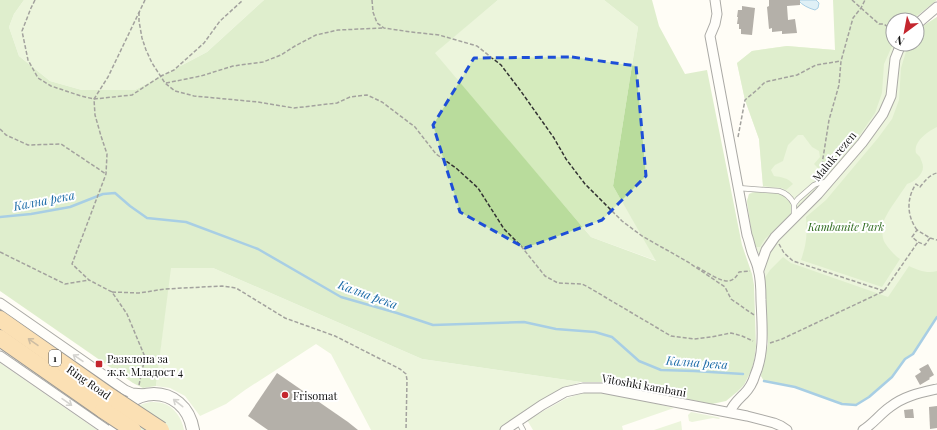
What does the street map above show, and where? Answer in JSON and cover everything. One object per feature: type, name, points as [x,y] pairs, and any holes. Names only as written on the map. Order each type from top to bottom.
[{"type":"highway","name":"Ring Road","points":[[0,319],[107,404],[133,430]]},
{"type":"highway","name":"Ring Road","points":[[0,338],[107,404],[161,430]]},
{"type":"street","points":[[715,0],[717,14],[710,36],[747,234],[751,251],[759,270],[762,321],[762,346],[755,376],[745,393],[736,400],[730,412]]},
{"type":"street","points":[[925,17],[937,7]]},
{"type":"street","name":"Maluk rezen","points":[[759,270],[766,250],[774,237],[818,194],[824,183],[862,143],[883,114],[891,96],[895,59],[898,52]]},
{"type":"street","points":[[0,303],[124,390],[132,393],[162,395],[175,401],[186,410],[193,430]]},
{"type":"street","points":[[0,356],[107,430]]},
{"type":"street","name":"Vitoshki kambani","points":[[505,430],[542,404],[565,392],[583,388],[602,388],[730,412],[774,423],[787,430]]},
{"type":"street","points":[[863,430],[889,407],[905,397],[937,389]]},
{"type":"street","points":[[114,430],[119,414],[125,407],[139,397],[148,394]]},
{"type":"lane","points":[[794,204],[814,185],[824,183]]},
{"type":"lane","points":[[738,188],[784,192],[794,204],[794,218]]},
{"type":"lane","points":[[518,421],[523,430]]},
{"type":"path","points":[[35,0],[22,31],[28,60],[38,78],[51,86],[94,99],[132,95],[161,76],[174,70],[204,43],[220,21],[243,0]]},
{"type":"path","points":[[145,0],[108,77],[94,99],[95,116],[107,154],[106,174],[72,264],[89,280],[112,292],[139,293],[164,289],[222,286],[236,288],[285,318],[335,336],[400,369],[406,374],[408,380],[406,430]]},
{"type":"path","points":[[372,0],[373,12],[377,23],[384,28]]},
{"type":"path","points":[[852,0],[880,24],[885,25]]},
{"type":"path","points":[[824,183],[829,120],[839,85],[841,61],[853,18],[865,0]]},
{"type":"path","points":[[139,12],[139,21],[146,50],[152,63],[161,76],[175,91],[194,96],[258,102],[294,108],[337,103],[350,97],[367,95],[382,102],[415,127],[436,154],[456,168],[478,188],[504,229],[521,246],[545,276],[558,283],[582,284],[671,336],[694,339],[711,338],[731,334],[742,336],[762,346],[782,339],[884,291],[918,242]]},
{"type":"path","points":[[166,83],[201,76],[233,66],[263,62],[281,55],[316,35],[338,30],[384,28],[440,35],[477,46],[501,65],[554,138],[566,160],[585,184],[622,221],[642,236],[718,279],[728,281],[734,279],[739,272],[759,270]]},
{"type":"path","points":[[738,138],[745,100],[758,90],[765,82],[797,76],[816,65],[841,61]]},
{"type":"path","points":[[0,129],[6,135],[28,145],[61,144],[106,174]]},
{"type":"path","points":[[937,173],[932,174],[920,187],[916,184],[910,196],[909,206],[910,217],[918,230],[930,238],[937,240]]},
{"type":"path","points":[[918,230],[912,237],[918,242],[925,245],[930,238]]},
{"type":"path","points":[[774,237],[784,253],[793,261],[884,291]]},
{"type":"path","points":[[0,252],[65,284],[89,280]]},
{"type":"path","points":[[688,262],[725,287],[731,299],[762,321]]},
{"type":"path","points":[[112,292],[127,314],[145,357],[139,385],[132,393]]},
{"type":"highlighted area","points":[[572,57],[636,66],[646,176],[602,220],[525,248],[460,212],[433,125],[474,58]]},
{"type":"green space","points":[[0,0],[24,0],[14,14],[9,27],[19,56],[50,81],[82,90],[135,90],[207,52],[264,0],[498,0],[435,53],[591,237],[656,261],[613,186],[638,27],[604,0],[652,0],[659,26],[685,74],[707,70],[742,245],[752,274],[754,285],[756,346],[751,371],[744,385],[726,401],[712,404],[604,382],[581,382],[422,359],[213,268],[171,268],[156,386],[143,388],[133,383],[0,291]]},
{"type":"green space","points":[[24,0],[264,0],[207,52],[135,90],[82,90],[50,81],[19,56],[9,27],[14,14]]},
{"type":"green space","points":[[498,0],[604,0],[638,27],[613,186],[657,261],[591,237],[434,53]]},
{"type":"green space","points":[[833,0],[937,0],[922,12],[885,12],[885,52],[889,52],[884,64],[882,93],[875,113],[857,139],[826,176],[814,164],[820,157],[819,151],[812,147],[803,135],[798,135],[788,145],[783,161],[775,165],[771,170],[774,176],[785,178],[793,184],[786,190],[782,188],[763,186],[759,139],[745,100],[737,63],[752,51],[787,46],[835,50]]},
{"type":"green space","name":"Kambanite Park","points":[[937,17],[937,317],[913,354],[905,360],[892,377],[869,397],[856,405],[842,404],[795,387],[764,381],[761,376],[768,344],[764,279],[765,267],[753,241],[747,201],[749,194],[763,186],[759,139],[745,100],[737,63],[752,51],[787,46],[835,50],[885,41],[885,52],[925,52],[925,25]]},
{"type":"green space","points":[[937,17],[937,127],[922,137],[917,145],[916,153],[920,157],[923,170],[915,180],[907,184],[884,220],[882,234],[884,241],[892,252],[900,259],[882,287],[801,260],[806,238],[806,217],[826,200],[892,119],[899,100],[901,68],[906,52],[925,52],[925,25]]},
{"type":"green space","points":[[756,192],[782,194],[790,203],[792,208],[791,214],[765,239],[760,247],[756,247],[753,241],[747,201],[749,194]]},
{"type":"green space","points":[[783,257],[791,263],[888,297],[909,266],[926,272],[937,271],[937,317],[913,354],[905,359],[892,377],[869,397],[856,405],[842,404],[795,387],[764,381],[761,376],[768,344],[764,279],[770,270]]},
{"type":"green space","points":[[170,268],[213,268],[422,359],[581,382],[564,388],[501,430],[371,430],[331,354],[316,344],[226,404],[200,416],[185,396],[170,388],[156,386]]},
{"type":"green space","points":[[0,363],[97,430],[0,430]]},
{"type":"green space","points":[[605,392],[674,408],[622,426],[623,430],[533,430],[527,420],[567,398],[583,393]]},
{"type":"green space","points":[[151,402],[162,403],[174,410],[181,421],[184,430],[122,430],[130,414],[135,408]]},
{"type":"green space","points":[[691,412],[720,418],[692,422],[689,421],[688,415]]},
{"type":"green space","points":[[681,421],[682,430],[654,430]]},
{"type":"water","points":[[798,0],[816,0],[819,3],[818,8],[815,10],[810,8],[803,5]]},
{"type":"building","points":[[769,0],[800,0],[800,5],[787,6],[788,20],[795,19],[797,33],[782,34],[782,31],[772,32],[772,28],[769,29],[767,7],[769,6]]},
{"type":"building","points":[[742,6],[755,8],[752,35],[741,34],[739,24],[737,24],[738,10],[742,10]]},
{"type":"building","points":[[928,364],[934,375],[920,385],[915,376],[921,372],[919,369]]},
{"type":"building","name":"Frisomat","points":[[277,373],[358,430],[268,430],[248,416]]},
{"type":"building","points":[[937,406],[937,428],[930,429],[929,407]]},
{"type":"building","points":[[913,409],[914,418],[905,418],[904,410]]},
{"type":"waterway","name":"Кална река","points":[[0,217],[31,214],[70,207],[103,194],[115,193],[147,218],[186,222],[258,249],[341,297],[433,325],[524,322],[556,329],[595,332],[612,337],[639,361],[661,370],[743,374]]},
{"type":"waterway","name":"Кална река","points":[[764,381],[795,387],[842,404],[856,405],[869,397],[892,377],[905,359],[913,354],[937,317]]},
{"type":"place","name":"Разклона за ж.к. Младост 4","points":[[99,364]]},
{"type":"place","name":"Frisomat","points":[[285,395]]}]
